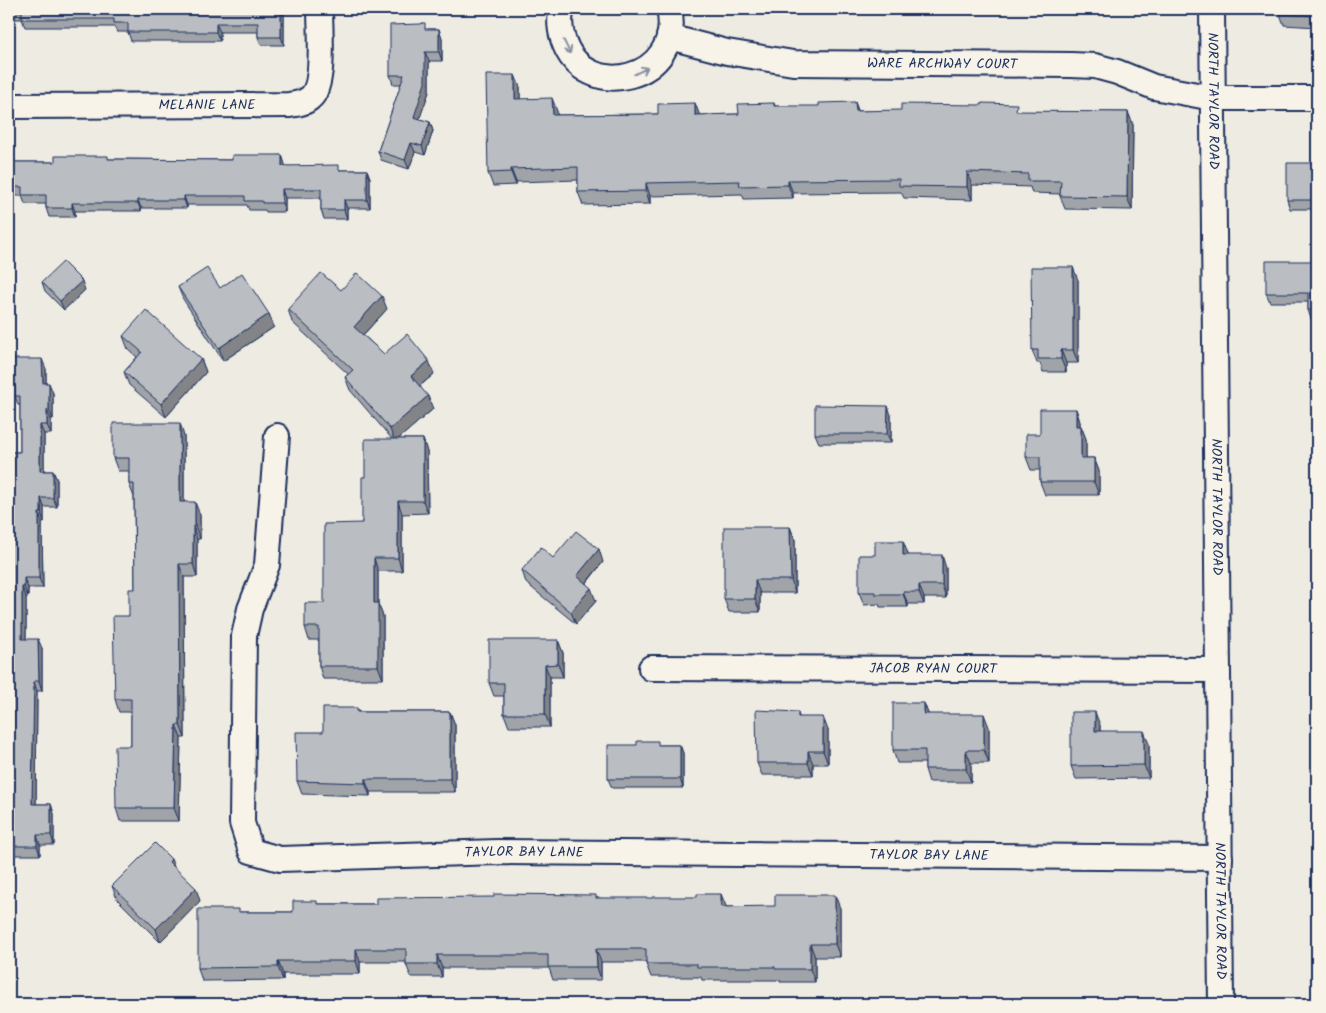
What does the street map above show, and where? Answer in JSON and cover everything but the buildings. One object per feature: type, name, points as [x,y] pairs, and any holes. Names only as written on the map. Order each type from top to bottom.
[{"type":"street","name":"MELANIE LANE","points":[[9,106],[289,105],[302,103],[312,97],[318,87],[320,76],[320,9]]},
{"type":"street","points":[[562,9],[560,31],[566,49],[578,64],[594,74],[612,78],[631,76],[648,68],[661,54],[669,37],[671,20],[669,9]]},
{"type":"street","name":"NORTH TAYLOR ROAD","points":[[1212,9],[1221,1004]]},
{"type":"street","name":"WARE ARCHWAY COURT","points":[[669,37],[727,52],[794,63],[1071,64],[1095,66],[1117,72],[1154,87],[1213,98],[1317,98]]},
{"type":"street","name":"TAYLOR BAY LANE","points":[[277,436],[267,565],[250,609],[244,636],[242,823],[251,851],[280,858],[497,852],[1220,858]]},
{"type":"street","name":"JACOB RYAN COURT","points":[[651,668],[1217,670]]}]
